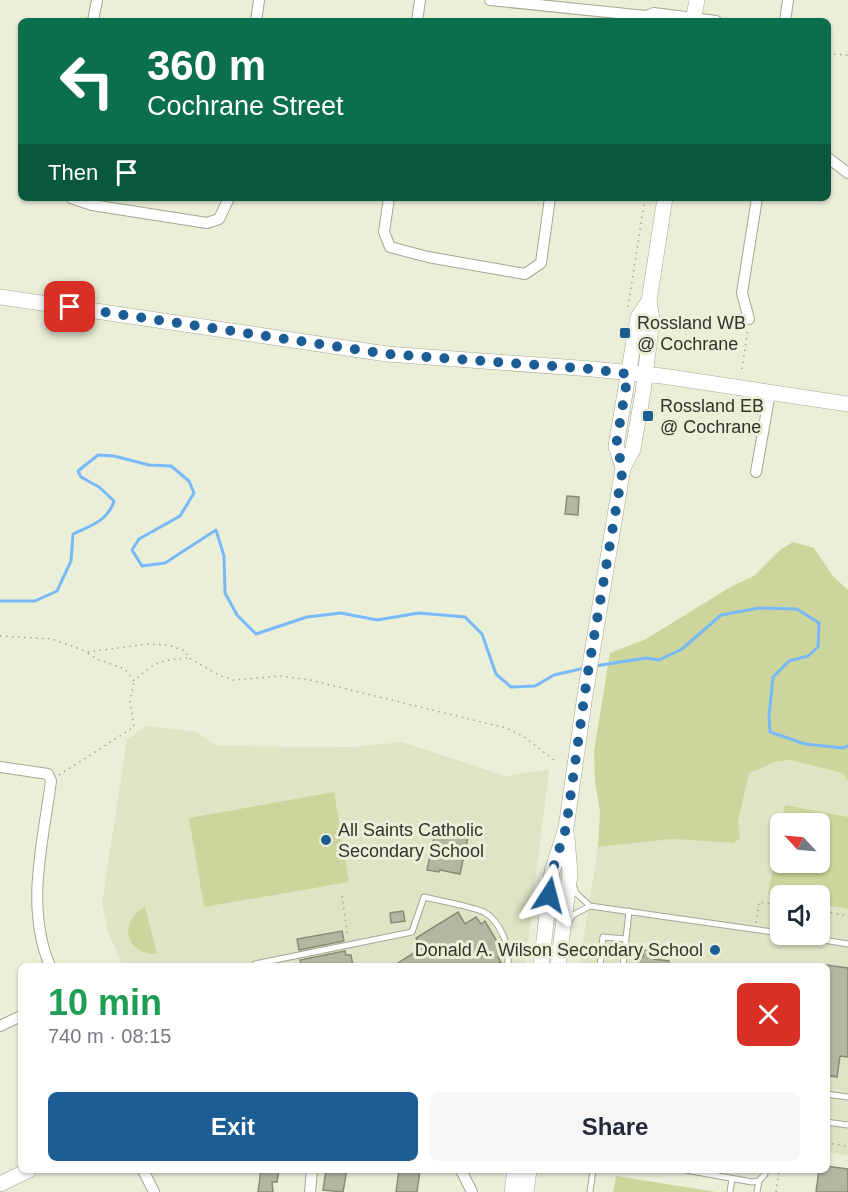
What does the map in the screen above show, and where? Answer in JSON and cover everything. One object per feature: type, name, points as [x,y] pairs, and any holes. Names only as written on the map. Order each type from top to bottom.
[{"type":"main road","points":[[694,18],[697,0]]},
{"type":"main road","points":[[541,963],[552,872],[566,828],[592,646],[623,468],[633,448],[645,374],[652,319],[649,301],[665,201]]},
{"type":"main road","points":[[0,297],[387,354],[645,374],[848,404]]},
{"type":"main road","points":[[623,468],[616,446],[638,318],[649,301]]},
{"type":"main road","points":[[558,963],[570,874],[566,828]]},
{"type":"main road","points":[[0,1184],[23,1173]]},
{"type":"main road","points":[[512,1192],[515,1173]]},
{"type":"main road","points":[[526,1192],[529,1173]]},
{"type":"street","points":[[94,18],[97,0]]},
{"type":"street","points":[[256,18],[259,0]]},
{"type":"street","points":[[417,18],[420,0]]},
{"type":"street","points":[[490,0],[576,15],[631,18]]},
{"type":"street","points":[[785,18],[788,0]]},
{"type":"street","points":[[650,18],[654,13],[683,18]]},
{"type":"street","points":[[831,161],[848,173]]},
{"type":"street","points":[[80,201],[92,205],[207,223],[219,219],[228,201]]},
{"type":"street","points":[[389,201],[384,232],[390,247],[428,257],[525,274],[541,263],[550,201]]},
{"type":"street","points":[[749,319],[742,293],[757,201]]},
{"type":"street","points":[[756,472],[770,393]]},
{"type":"street","points":[[0,767],[48,774],[51,781],[36,892],[38,922],[49,963]]},
{"type":"street","points":[[0,1026],[18,1017]]},
{"type":"street","points":[[144,1173],[154,1192]]},
{"type":"street","points":[[310,1192],[312,1173]]},
{"type":"street","points":[[462,1173],[472,1192]]},
{"type":"lane","points":[[570,874],[576,893],[590,906]]},
{"type":"lane","points":[[273,963],[412,932],[424,897],[484,912],[504,934],[508,963]]},
{"type":"lane","points":[[562,931],[573,915],[590,906],[770,931]]},
{"type":"lane","points":[[623,963],[629,911]]},
{"type":"lane","points":[[600,963],[603,937],[626,939]]},
{"type":"lane","points":[[830,941],[848,944]]},
{"type":"lane","points":[[830,1095],[848,1097]]},
{"type":"lane","points":[[830,1123],[848,1125]]},
{"type":"lane","points":[[590,1192],[593,1173]]},
{"type":"lane","points":[[701,1173],[759,1181]]},
{"type":"lane","points":[[758,1192],[759,1181],[765,1173]]},
{"type":"lane","points":[[730,1192],[732,1179]]},
{"type":"path","points":[[831,54],[848,55]]},
{"type":"path","points":[[628,310],[645,201]]},
{"type":"path","points":[[742,369],[749,319]]},
{"type":"path","points":[[0,636],[52,639],[125,669],[134,681]]},
{"type":"path","points":[[88,652],[148,644],[168,645],[185,651],[189,657],[219,675],[233,680],[281,676],[310,680],[506,728],[523,736],[554,760]]},
{"type":"path","points":[[51,781],[134,727],[130,702],[134,681],[152,665],[162,660],[189,657]]},
{"type":"path","points":[[342,896],[349,945]]},
{"type":"path","points":[[755,929],[759,902],[770,904]]},
{"type":"path","points":[[830,912],[848,916]]},
{"type":"path","points":[[830,1144],[848,1146]]},
{"type":"path","points":[[776,1192],[779,1173]]},
{"type":"shaded area","name":"All Saints Catholic Secondary School","points":[[147,726],[196,732],[217,746],[355,747],[402,742],[506,776],[549,769],[525,963],[122,963],[108,932],[102,903],[127,739]]},
{"type":"shaded area","name":"Donald A. Wilson Secondary School","points":[[790,760],[843,773],[848,781],[848,1156],[830,1153],[830,963],[579,963],[598,847],[673,839],[733,843],[740,839],[738,822],[749,773],[775,762]]},
{"type":"green space","points":[[793,542],[814,548],[833,576],[848,590],[848,781],[843,773],[790,760],[775,762],[749,773],[738,822],[740,839],[733,843],[673,839],[598,847],[600,812],[595,781],[594,751],[610,653],[646,639],[732,586],[754,576],[780,550]]},
{"type":"green space","points":[[334,792],[349,882],[204,907],[189,818]]},
{"type":"green space","points":[[785,805],[827,813],[783,813]]},
{"type":"green space","points":[[830,814],[848,817],[848,909],[830,906],[830,885],[770,885],[770,894],[768,894],[772,873],[830,873]]},
{"type":"green space","points":[[145,907],[157,954],[146,953],[138,949],[132,944],[129,936],[128,929],[131,921],[136,913]]},
{"type":"green space","points":[[616,1176],[716,1192],[613,1192]]},
{"type":"building","points":[[567,496],[579,497],[578,515],[565,514]]},
{"type":"building","points":[[435,832],[468,837],[460,874],[427,870]]},
{"type":"building","points":[[403,911],[405,921],[391,923],[390,913]]},
{"type":"building","points":[[458,912],[465,924],[476,917],[481,924],[485,921],[503,954],[498,957],[501,962],[499,963],[398,963],[422,948],[416,938]]},
{"type":"building","points":[[342,931],[344,941],[299,950],[297,939]]},
{"type":"building","points":[[644,950],[655,952],[654,959],[669,961],[669,963],[637,963],[638,957],[643,957]]},
{"type":"building","points":[[345,951],[346,955],[351,955],[352,963],[301,963],[300,960]]},
{"type":"building","points":[[830,966],[848,968],[848,1057],[840,1056],[837,1077],[830,1076]]},
{"type":"building","points":[[830,1167],[848,1169],[848,1192],[816,1192],[819,1173],[830,1173]]},
{"type":"building","points":[[261,1173],[278,1173],[277,1182],[272,1182],[273,1192],[258,1192]]},
{"type":"building","points":[[326,1173],[346,1173],[343,1192],[323,1190]]},
{"type":"building","points":[[399,1173],[420,1173],[417,1192],[396,1192]]},
{"type":"waterway","points":[[0,601],[35,601],[57,591],[71,561],[73,534],[103,518],[114,501],[99,487],[81,477],[78,471],[98,455],[114,456],[149,465],[171,466],[189,481],[194,493],[180,516],[139,539],[132,550],[142,566],[165,563],[216,530],[224,556],[225,593],[237,615],[256,634],[307,617],[341,613],[377,620],[419,613],[465,617],[482,634],[496,674],[511,687],[535,686],[554,675],[585,668]]},
{"type":"waterway","points":[[595,666],[646,658],[659,660],[682,649],[721,615],[759,608],[797,609],[819,623],[818,647],[808,656],[789,661],[773,677],[769,716],[770,732],[805,744],[843,748],[848,746]]},
{"type":"place","name":"Rossland WB @ Cochrane","points":[[625,333]]},
{"type":"place","name":"Rossland EB @ Cochrane","points":[[648,416]]},
{"type":"place","name":"All Saints Catholic Secondary School","points":[[326,840]]},
{"type":"place","name":"Donald A. Wilson Secondary School","points":[[715,950]]},
{"type":"route","points":[[70,307],[387,354],[592,369],[628,374],[616,446],[623,468],[587,678],[566,828],[552,872],[549,895]]}]
